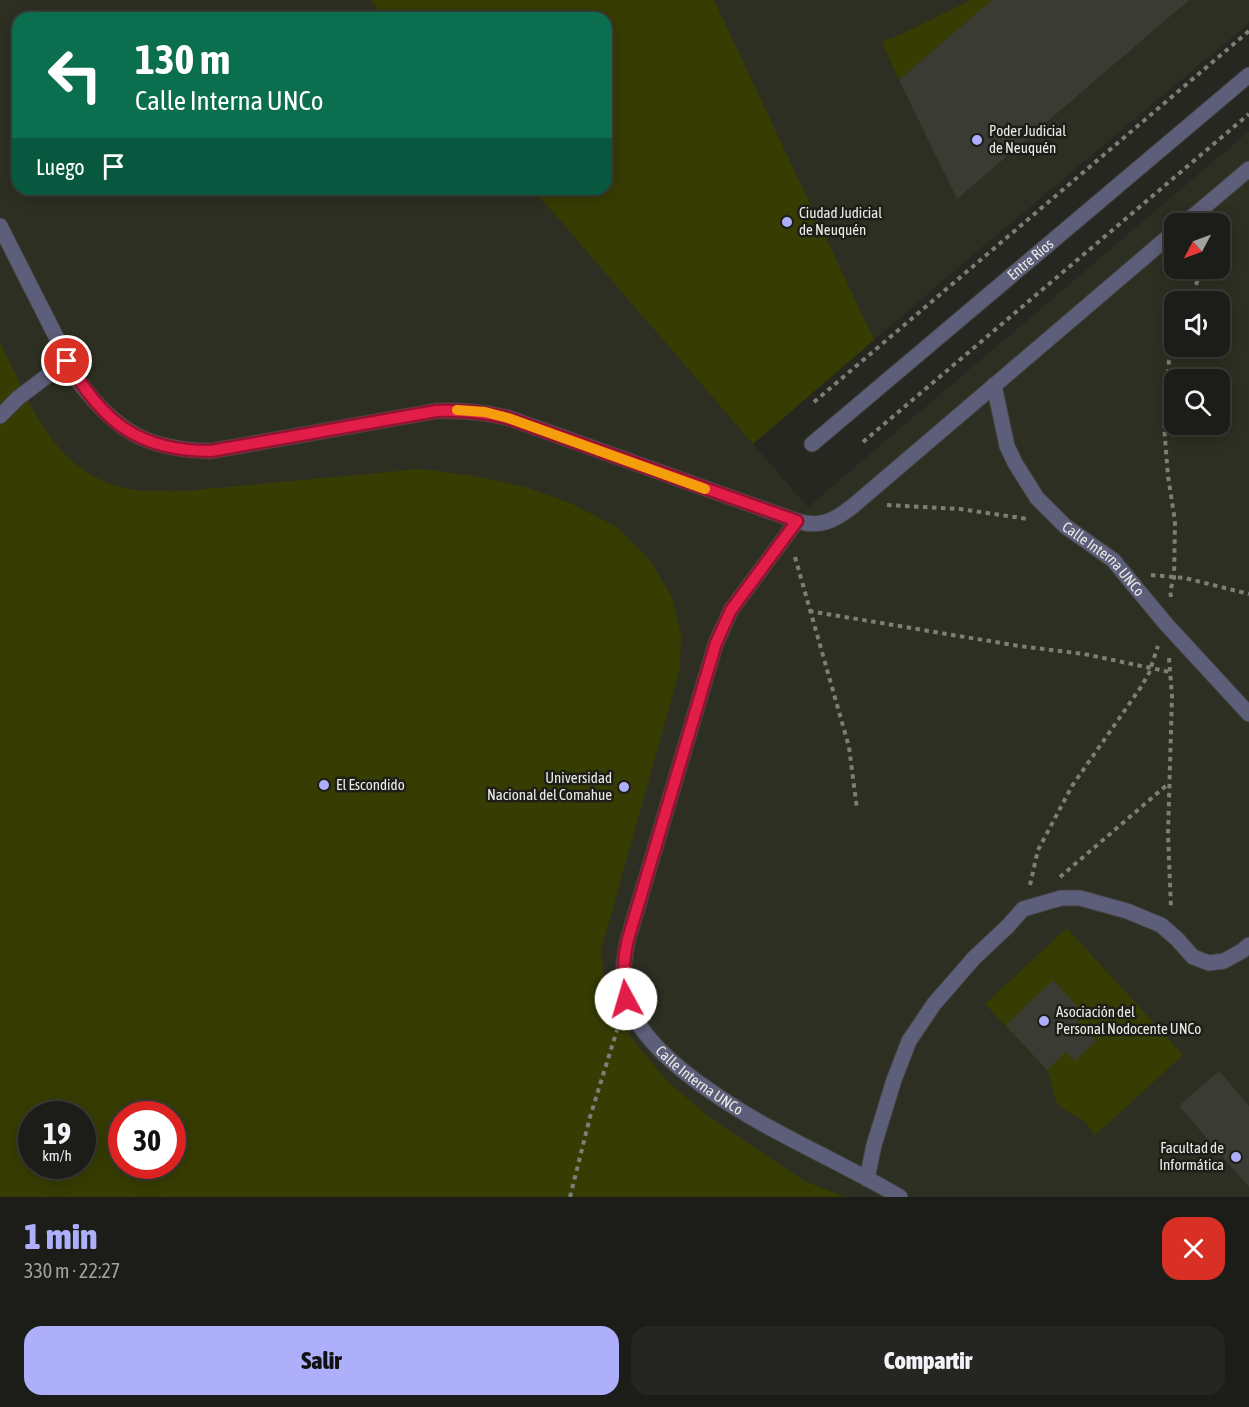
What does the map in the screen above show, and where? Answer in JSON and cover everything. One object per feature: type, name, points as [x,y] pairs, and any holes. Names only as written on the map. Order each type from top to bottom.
[{"type":"street","name":"Entre Ríos","points":[[812,444],[1247,81]]},
{"type":"street","points":[[1197,213],[1249,168]]},
{"type":"street","points":[[0,226],[67,361],[95,402],[131,434],[157,445],[184,450],[211,451],[436,411],[485,412],[508,418],[809,525],[820,525],[843,514],[1164,240]]},
{"type":"street","points":[[0,416],[18,398],[67,361]]},
{"type":"street","name":"Calle Interna UNCo","points":[[994,385],[1007,446],[1037,498],[1065,526],[1113,560],[1124,571],[1166,624],[1249,714]]},
{"type":"street","name":"Calle Interna UNCo","points":[[797,521],[731,610],[716,643],[628,939],[622,978],[626,999],[635,1019],[653,1043],[681,1070],[750,1117],[900,1197]]},
{"type":"street","points":[[867,1179],[874,1145],[909,1041],[934,1004],[974,958],[1023,909],[1061,898],[1080,898],[1144,917],[1161,925],[1193,957],[1209,963],[1224,961],[1249,945]]},
{"type":"path","points":[[814,402],[1249,31]]},
{"type":"path","points":[[862,442],[1249,114]]},
{"type":"path","points":[[1023,909],[1038,850],[1047,832],[1072,786],[1149,673],[1174,608],[1170,591],[1174,578],[1175,521],[1164,426],[1170,357]]},
{"type":"path","points":[[876,505],[960,509],[1065,526]]},
{"type":"path","points":[[795,557],[849,747],[857,809]]},
{"type":"path","points":[[1124,571],[1185,578],[1249,594]]},
{"type":"path","points":[[809,611],[1019,646],[1084,654],[1170,672]]},
{"type":"path","points":[[1166,624],[1172,696],[1168,834],[1170,903],[1177,939]]},
{"type":"path","points":[[1054,881],[1169,784]]},
{"type":"path","points":[[570,1197],[590,1117],[626,999]]},
{"type":"shaded area","name":"Universidad Nacional del Comahue","points":[[0,0],[1249,0],[1249,23],[974,254],[753,444],[808,507],[1249,131],[1249,1197],[846,1197],[804,1181],[667,1197],[186,1116],[186,1101],[125,1101],[0,1066]]},
{"type":"green space","points":[[370,0],[714,0],[874,340],[753,444],[538,195],[612,195],[612,12],[381,12]]},
{"type":"green space","points":[[971,0],[992,0],[899,80],[882,42]]},
{"type":"green space","name":"El Escondido","points":[[0,342],[33,409],[59,448],[76,464],[96,477],[120,487],[144,491],[185,491],[420,469],[475,476],[525,487],[570,503],[617,527],[649,559],[672,597],[681,634],[680,669],[601,950],[606,994],[632,1039],[667,1081],[708,1116],[804,1181],[846,1197],[0,1197]]},
{"type":"green space","points":[[1067,928],[1183,1055],[1094,1136],[1086,1123],[1059,1105],[1055,1099],[1047,1070],[985,1004]]},
{"type":"building","name":"Poder Judicial de Neuquén","points":[[992,0],[1189,0],[957,199],[899,80]]},
{"type":"building","name":"Asociación del Personal Nodocente UNCo","points":[[1053,980],[1081,1010],[1074,1017],[1096,1041],[1075,1061],[1066,1052],[1047,1070],[1006,1025]]},
{"type":"building","name":"Facultad de Informática","points":[[1219,1071],[1249,1106],[1249,1187],[1179,1106]]},
{"type":"slow traffic","points":[[457,410],[485,412],[508,418],[705,489]]},
{"type":"place","name":"Poder Judicial de Neuquén","points":[[977,140]]},
{"type":"place","name":"Ciudad Judicial de Neuquén","points":[[787,222]]},
{"type":"place","name":"El Escondido","points":[[324,785]]},
{"type":"place","name":"Universidad Nacional del Comahue","points":[[624,787]]},
{"type":"place","name":"Asociación del Personal Nodocente UNCo","points":[[1044,1021]]},
{"type":"place","name":"Facultad de Informática","points":[[1236,1157]]},
{"type":"route","points":[[67,361],[95,402],[111,418],[131,434],[157,445],[184,450],[211,451],[436,411],[485,412],[508,418],[797,521],[731,610],[722,626],[709,662],[628,939],[622,978],[626,999]]}]
